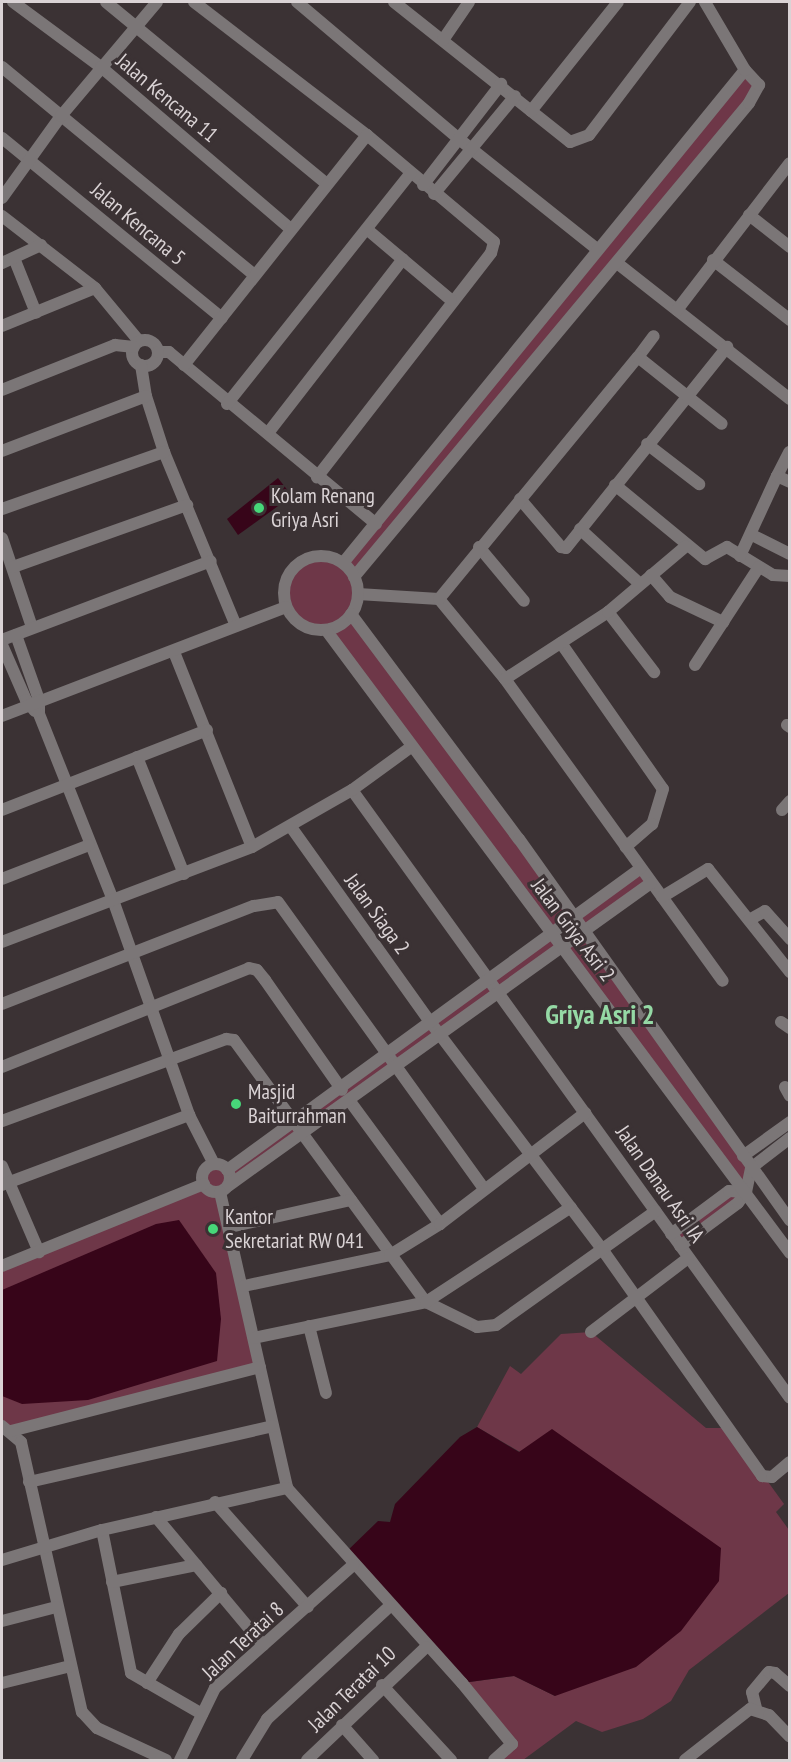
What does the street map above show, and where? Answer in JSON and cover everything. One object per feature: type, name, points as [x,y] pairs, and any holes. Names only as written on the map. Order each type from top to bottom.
[{"type":"street","name":"Jalan Kencana 11","points":[[13,2],[101,67],[291,229]]},
{"type":"street","points":[[106,2],[327,184]]},
{"type":"street","points":[[2,198],[61,116],[157,2]]},
{"type":"street","points":[[194,2],[367,135],[423,185],[492,239],[495,246],[451,300],[317,477]]},
{"type":"street","points":[[297,2],[459,139],[472,147],[597,249]]},
{"type":"street","points":[[394,2],[501,84],[565,141],[575,142],[589,135],[690,2]]},
{"type":"street","points":[[443,40],[469,2]]},
{"type":"street","points":[[531,111],[618,2]]},
{"type":"street","points":[[354,577],[749,104],[759,86],[745,70],[705,2]]},
{"type":"street","points":[[2,68],[254,274]]},
{"type":"street","points":[[343,563],[745,70]]},
{"type":"street","points":[[423,185],[501,84]]},
{"type":"street","points":[[434,194],[515,96]]},
{"type":"street","points":[[183,365],[367,135]]},
{"type":"street","name":"Jalan Kencana 5","points":[[2,138],[222,318]]},
{"type":"street","points":[[677,310],[713,260],[788,168]]},
{"type":"street","points":[[227,404],[369,231],[411,174]]},
{"type":"street","points":[[749,215],[789,247]]},
{"type":"street","points":[[2,216],[95,288],[137,344],[134,359],[141,365],[146,396],[164,452],[236,626]]},
{"type":"street","points":[[369,231],[451,300]]},
{"type":"street","points":[[2,263],[41,245]]},
{"type":"street","points":[[14,258],[36,312]]},
{"type":"street","points":[[268,433],[403,259]]},
{"type":"street","points":[[713,260],[789,320]]},
{"type":"street","points":[[617,263],[727,347],[789,399]]},
{"type":"street","points":[[2,326],[95,288]]},
{"type":"street","points":[[439,599],[478,547],[654,336]]},
{"type":"street","points":[[2,390],[115,345],[152,341],[158,352]]},
{"type":"street","points":[[520,499],[561,547],[571,544],[580,529],[647,444],[689,396],[727,347]]},
{"type":"street","points":[[158,352],[169,352],[227,404],[268,433],[317,477],[376,524]]},
{"type":"street","points":[[141,365],[153,363],[158,352]]},
{"type":"street","points":[[638,357],[722,424]]},
{"type":"street","points":[[2,451],[146,396]]},
{"type":"street","points":[[647,444],[699,484]]},
{"type":"street","points":[[2,509],[164,452]]},
{"type":"street","points":[[740,556],[783,479],[789,452]]},
{"type":"street","points":[[615,485],[686,546],[705,559],[727,547],[779,578],[789,576]]},
{"type":"street","points":[[8,561],[187,505]]},
{"type":"street","points":[[580,529],[640,584]]},
{"type":"street","points":[[752,536],[789,554]]},
{"type":"street","points":[[2,538],[32,627]]},
{"type":"street","points":[[505,679],[608,612],[686,546]]},
{"type":"street","points":[[478,547],[524,601]]},
{"type":"street","points":[[320,555],[343,563],[354,577],[358,594],[351,614],[326,630],[302,626],[286,607],[285,584],[298,563],[320,555]]},
{"type":"street","points":[[2,640],[211,561]]},
{"type":"street","points":[[695,665],[759,567]]},
{"type":"street","points":[[651,574],[670,597],[723,622]]},
{"type":"street","points":[[358,594],[439,599],[505,679],[723,981]]},
{"type":"street","points":[[2,716],[36,707],[286,607]]},
{"type":"street","points":[[608,612],[654,672]]},
{"type":"street","name":"Jalan Griya Asri 2","points":[[351,614],[584,933],[789,1220]]},
{"type":"street","name":"Jalan Griya Asri 2","points":[[326,630],[550,934],[789,1252]]},
{"type":"street","points":[[16,635],[36,707]]},
{"type":"street","points":[[561,643],[663,789],[652,824],[626,847]]},
{"type":"street","points":[[2,645],[36,707],[68,785],[89,845],[113,900],[189,1115],[214,1164],[227,1170]]},
{"type":"street","points":[[174,652],[252,847]]},
{"type":"street","points":[[2,810],[207,730]]},
{"type":"street","points":[[2,942],[252,847],[291,827],[352,790],[411,747]]},
{"type":"street","points":[[138,757],[184,874]]},
{"type":"street","name":"Jalan Danau Asri IA","points":[[352,790],[488,983],[585,1113],[789,1398]]},
{"type":"street","name":"Jalan Siaga 2","points":[[291,827],[440,1034],[602,1249],[762,1476],[772,1477],[789,1462]]},
{"type":"street","points":[[2,879],[89,845]]},
{"type":"street","points":[[214,1164],[204,1172],[204,1184],[210,1190],[224,1189],[303,1134],[387,1055],[488,983],[550,934],[641,868]]},
{"type":"street","points":[[662,897],[708,869],[789,972]]},
{"type":"street","points":[[494,1761],[512,1744],[462,1683],[426,1647],[287,1488],[230,1227],[224,1189],[227,1170],[294,1122],[396,1064],[560,947],[584,933],[651,883]]},
{"type":"street","points":[[2,1004],[254,906],[278,902],[484,1189]]},
{"type":"street","points":[[749,920],[765,911],[789,939]]},
{"type":"street","points":[[2,1067],[254,968],[440,1224]]},
{"type":"street","points":[[2,1121],[226,1039],[234,1040],[426,1302],[470,1326],[496,1324],[656,1211]]},
{"type":"street","points":[[244,1286],[390,1255],[440,1224],[585,1113]]},
{"type":"street","points":[[4,1184],[189,1115]]},
{"type":"street","points":[[743,1156],[789,1122]]},
{"type":"street","points":[[680,1246],[725,1214],[746,1192],[751,1168],[789,1138]]},
{"type":"street","points":[[2,1166],[4,1184],[39,1252]]},
{"type":"street","points":[[2,1266],[204,1184]]},
{"type":"street","points":[[671,1234],[729,1191],[746,1192]]},
{"type":"street","points":[[230,1227],[351,1200]]},
{"type":"street","points":[[254,1338],[426,1302],[570,1207]]},
{"type":"street","points":[[591,1332],[637,1301],[688,1258]]},
{"type":"street","points":[[309,1326],[326,1393]]},
{"type":"street","points":[[6,1428],[260,1367]]},
{"type":"street","points":[[29,1482],[273,1426]]},
{"type":"street","points":[[6,1428],[21,1442],[29,1482],[47,1545],[56,1607],[82,1712],[90,1722],[166,1761]]},
{"type":"street","points":[[2,1560],[102,1530],[215,1502],[287,1488]]},
{"type":"street","points":[[215,1502],[308,1607]]},
{"type":"street","points":[[156,1517],[263,1645]]},
{"type":"street","points":[[102,1530],[130,1673],[202,1714]]},
{"type":"street","points":[[112,1582],[196,1565]]},
{"type":"street","name":"Jalan Teratai 8","points":[[180,1761],[215,1688],[353,1565]]},
{"type":"street","points":[[147,1683],[179,1634],[221,1593]]},
{"type":"street","points":[[242,1761],[267,1719],[390,1606]]},
{"type":"street","points":[[2,1621],[56,1607]]},
{"type":"street","name":"Jalan Teratai 10","points":[[307,1761],[382,1685],[426,1647]]},
{"type":"street","points":[[2,1683],[70,1666]]},
{"type":"street","points":[[789,1686],[775,1672],[769,1672],[752,1692],[756,1708],[789,1737]]},
{"type":"street","points":[[382,1685],[451,1761]]},
{"type":"street","points":[[685,1761],[709,1737],[750,1709],[756,1708]]},
{"type":"street","points":[[342,1725],[373,1761]]},
{"type":"shaded area","points":[[745,70],[759,85],[355,576],[358,594],[351,614],[573,917],[641,868],[651,883],[584,932],[751,1168],[746,1192],[680,1246],[671,1234],[729,1191],[745,1192],[560,948],[225,1189],[260,1367],[11,1431],[2,1426],[2,1266],[203,1180],[210,1166],[225,1167],[550,934],[326,630],[314,630],[293,618],[284,596],[285,584],[298,563],[320,555],[343,563]],"holes":[[[574,918],[583,933],[560,947],[550,934]]]},
{"type":"shaded area","name":"Kolam Renang Griya Asri","points":[[278,478],[292,496],[238,535],[227,519]]},
{"type":"shaded area","points":[[179,1220],[216,1273],[221,1319],[217,1361],[88,1400],[22,1404],[2,1396],[2,1290],[156,1224]]},
{"type":"shaded area","points":[[591,1332],[706,1428],[729,1428],[784,1504],[776,1512],[789,1530],[789,1593],[689,1670],[671,1701],[643,1719],[602,1732],[576,1721],[523,1760],[494,1760],[512,1744],[462,1683],[514,1676],[555,1696],[520,1452],[477,1427],[510,1366],[521,1374],[561,1334]]},
{"type":"shaded area","points":[[477,1427],[519,1452],[552,1429],[721,1548],[719,1581],[681,1631],[636,1667],[555,1696],[514,1676],[462,1683],[343,1555],[378,1521],[390,1522],[395,1504],[460,1437]]},
{"type":"place","name":"Kolam Renang Griya Asri","points":[[259,508]]},
{"type":"place","name":"Masjid Baiturrahman","points":[[236,1104]]},
{"type":"place","name":"Kantor Sekretariat RW 041","points":[[213,1229]]},
{"type":"district","name":"Griya Asri 2","points":[[600,1015]]}]
